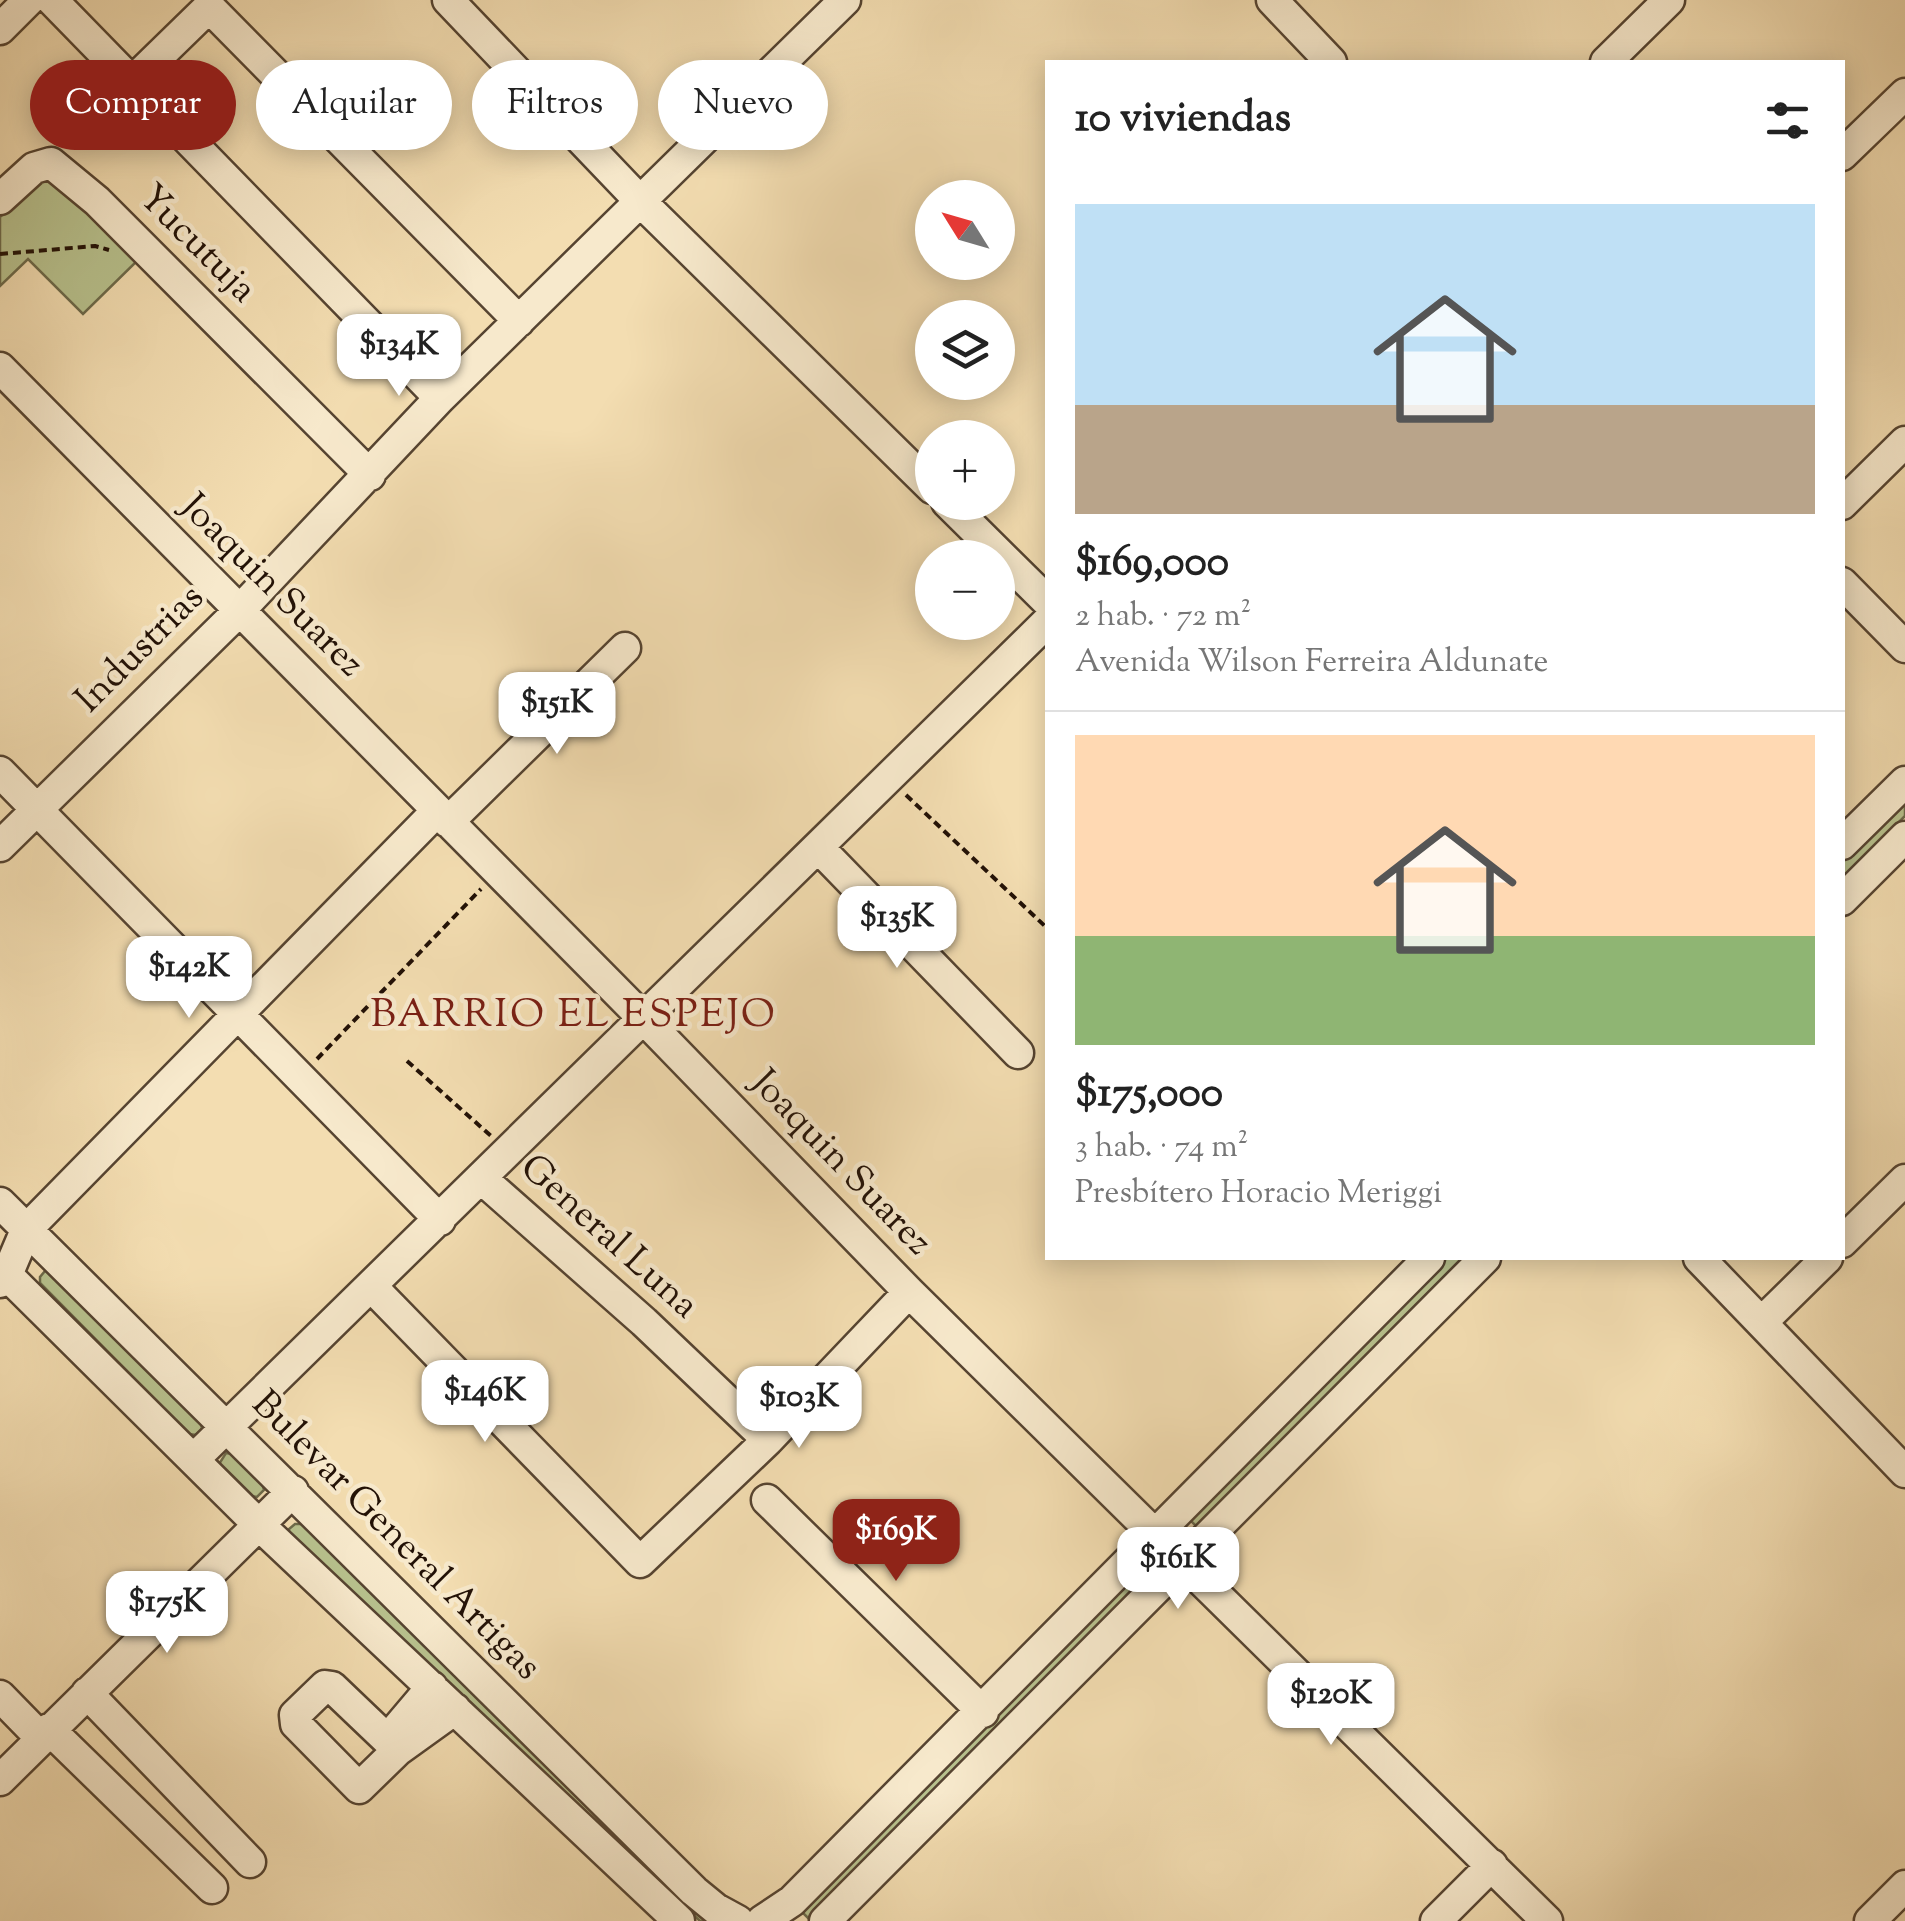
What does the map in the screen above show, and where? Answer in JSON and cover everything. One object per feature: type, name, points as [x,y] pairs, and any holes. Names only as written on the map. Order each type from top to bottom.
[{"type":"street","points":[[0,29],[29,0]]},
{"type":"street","points":[[52,0],[109,60]]},
{"type":"street","points":[[448,0],[640,200],[915,471]]},
{"type":"street","name":"Industrias","points":[[0,846],[238,611],[440,398],[845,0]]},
{"type":"street","points":[[1608,60],[1669,0]]},
{"type":"street","points":[[1287,5],[1330,60]]},
{"type":"street","points":[[156,60],[209,7],[519,321]]},
{"type":"street","points":[[1845,152],[1905,94]]},
{"type":"street","points":[[197,150],[440,398]]},
{"type":"street","name":"Yucutuja","points":[[0,199],[34,168],[51,163],[97,201],[370,475]]},
{"type":"street","name":"Joaquin Suarez","points":[[0,368],[909,1292],[1547,1921]]},
{"type":"street","points":[[1845,501],[1905,442]]},
{"type":"street","points":[[965,520],[1045,599]]},
{"type":"street","points":[[1845,586],[1905,647]]},
{"type":"street","points":[[194,1460],[1045,624]]},
{"type":"street","points":[[2,1275],[26,1230],[238,1014],[625,648]]},
{"type":"street","points":[[0,772],[440,1220]]},
{"type":"street","points":[[1845,841],[1905,782]]},
{"type":"street","points":[[1845,897],[1905,838]]},
{"type":"street","points":[[818,847],[1018,1054]]},
{"type":"street","name":"General Luna","points":[[482,1179],[629,1309],[768,1440]]},
{"type":"street","points":[[1845,1239],[1905,1180]]},
{"type":"street","name":"Bulevar General Artigas","points":[[0,1203],[694,1891],[738,1921]]},
{"type":"street","points":[[762,1921],[792,1901],[983,1712],[1427,1260]]},
{"type":"street","points":[[825,1921],[1483,1260]]},
{"type":"street","points":[[1701,1260],[1905,1472]]},
{"type":"street","points":[[1763,1321],[1825,1260]]},
{"type":"street","name":"Bulevar General Artigas","points":[[2,1275],[258,1524],[680,1921]]},
{"type":"street","points":[[372,1287],[640,1562],[768,1440],[909,1292]]},
{"type":"street","points":[[0,1780],[293,1491]]},
{"type":"street","points":[[767,1500],[983,1712]]},
{"type":"street","points":[[432,1688],[393,1745],[456,1710]]},
{"type":"street","points":[[87,1693],[250,1862]]},
{"type":"street","points":[[0,1696],[212,1888]]},
{"type":"street","points":[[1436,1921],[1492,1865]]},
{"type":"street","points":[[1870,1921],[1905,1886]]},
{"type":"path","points":[[0,254],[95,246],[110,250]]},
{"type":"path","points":[[888,778],[1045,926]]},
{"type":"path","points":[[299,1077],[498,871]]},
{"type":"path","points":[[408,1060],[509,1152]]},
{"type":"green space","points":[[38,179],[58,180],[138,260],[83,314],[28,259],[0,286],[0,217]]},
{"type":"green space","points":[[1905,795],[1905,816],[1845,876],[1845,855]]},
{"type":"green space","points":[[1440,1260],[1460,1260],[1198,1528],[1188,1518]]},
{"type":"green space","points":[[45,1271],[52,1271],[201,1422],[202,1429],[196,1435],[189,1434],[40,1283]]},
{"type":"green space","points":[[226,1453],[232,1454],[262,1483],[264,1490],[257,1497],[249,1496],[219,1464]]},
{"type":"green space","points":[[303,1524],[706,1921],[700,1921],[289,1536],[289,1529]]},
{"type":"green space","points":[[1149,1558],[1158,1567],[808,1918],[798,1908]]},
{"type":"district","name":"BARRIO EL ESPEJO","points":[[574,1016]]}]
